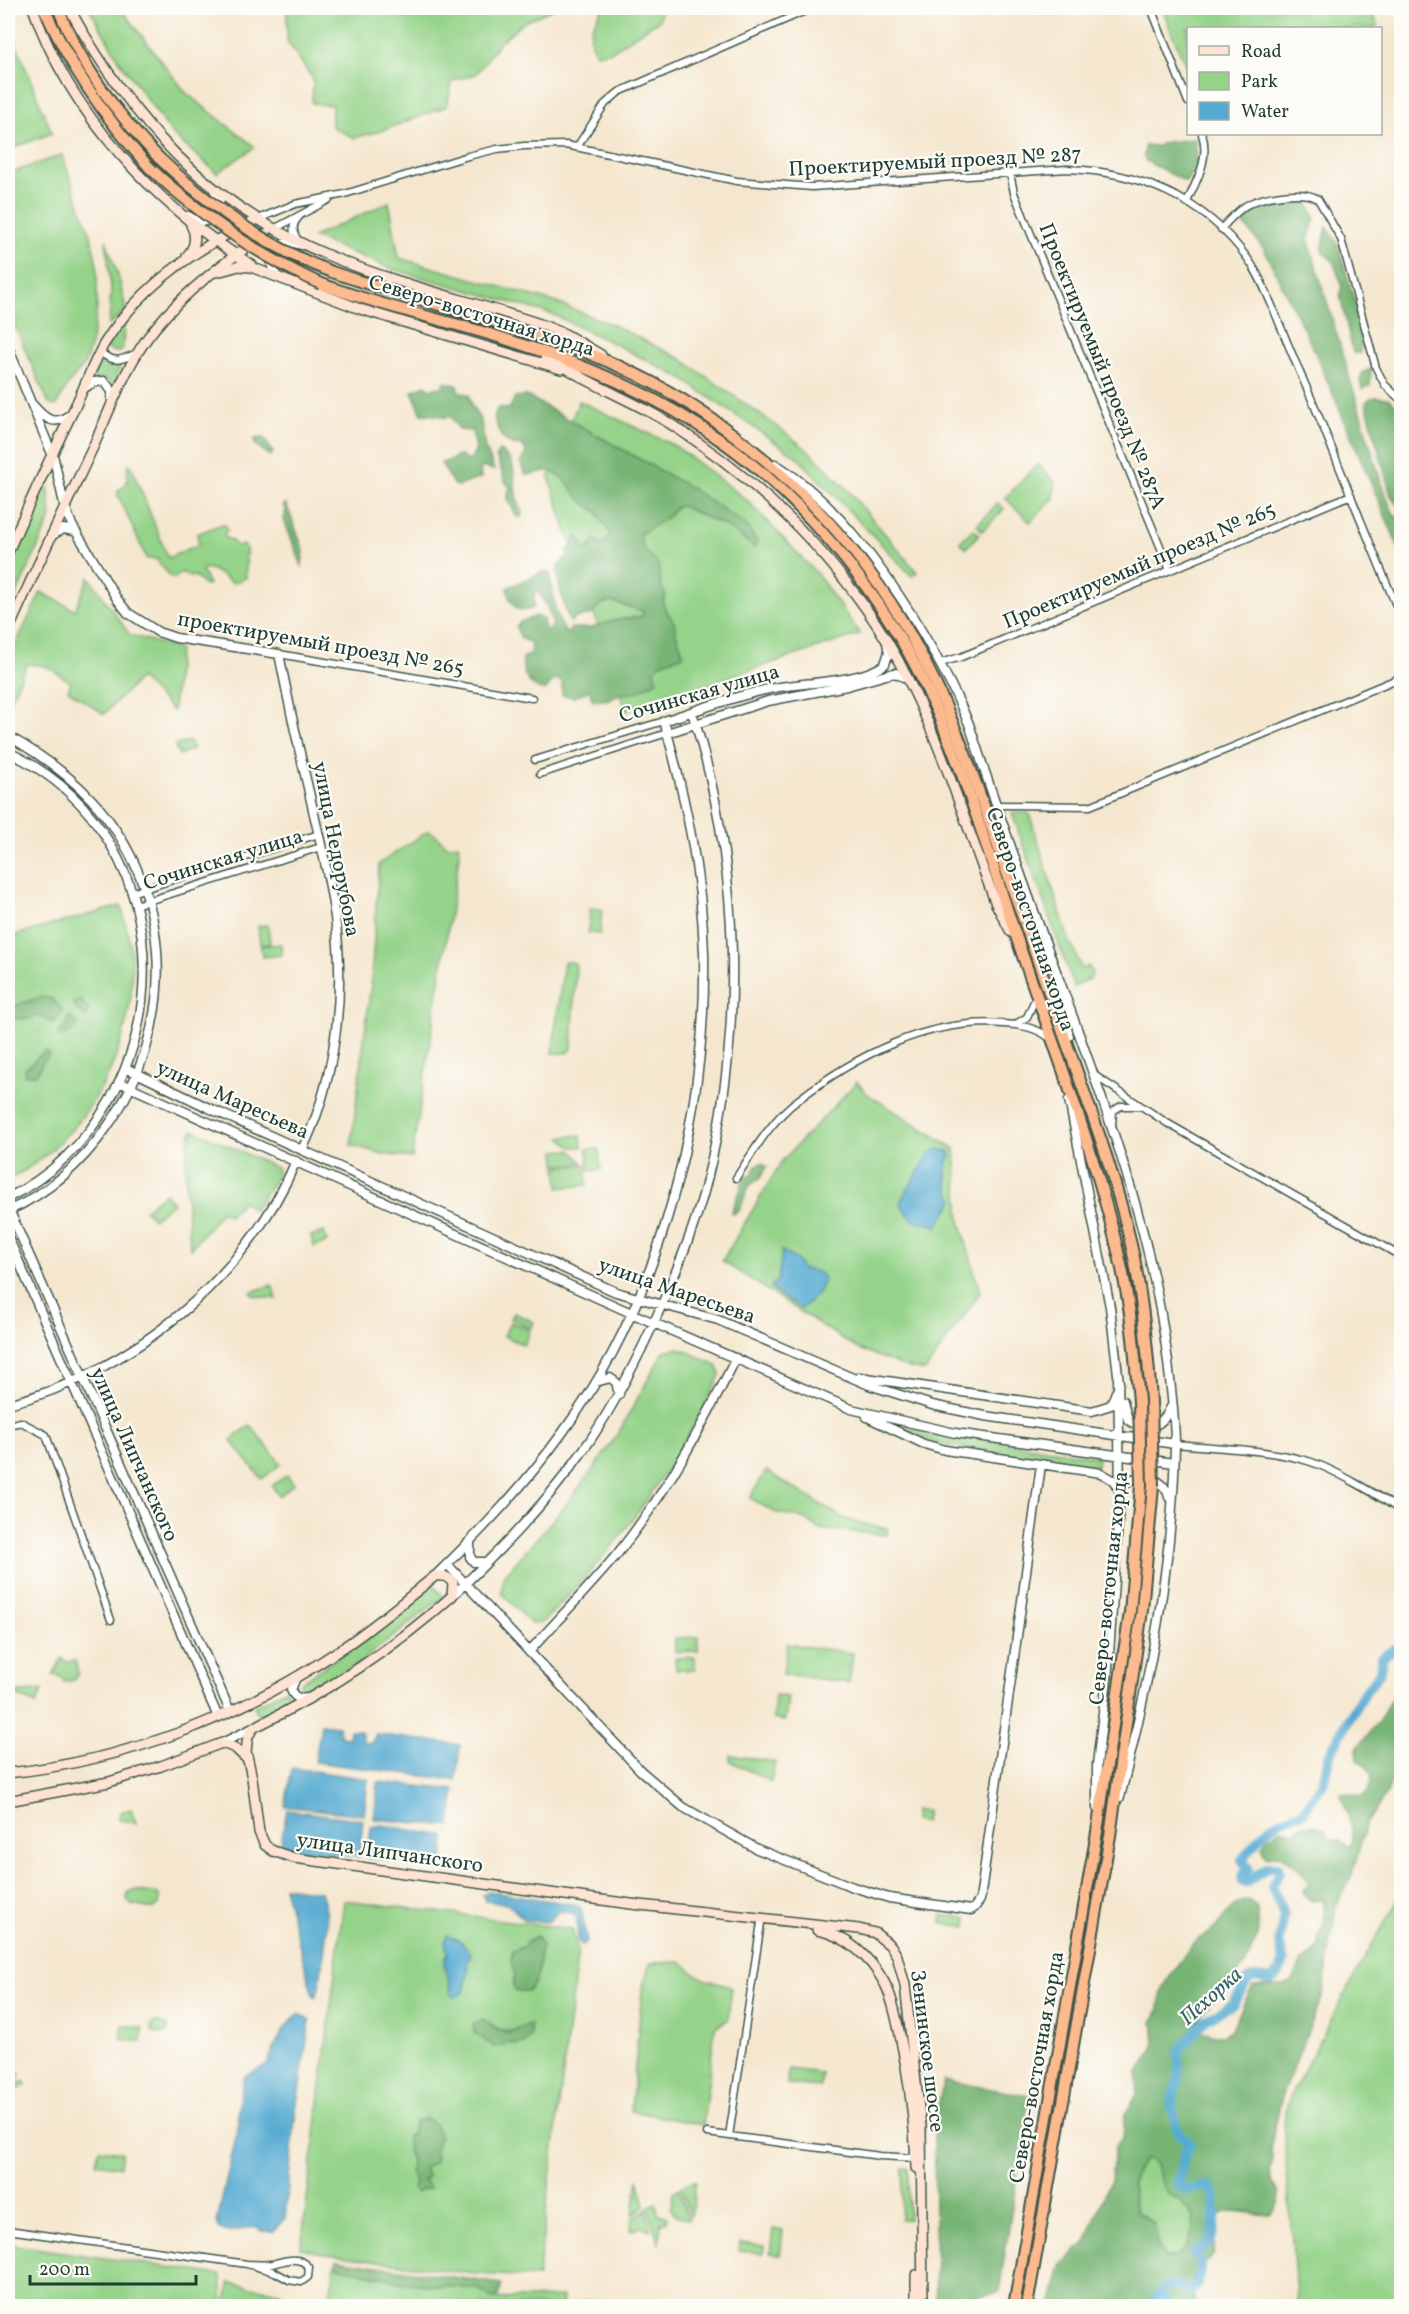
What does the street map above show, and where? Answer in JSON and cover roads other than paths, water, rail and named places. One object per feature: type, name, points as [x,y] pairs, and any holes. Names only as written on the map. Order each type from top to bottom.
[{"type":"highway","name":"Северо-восточная хорда","points":[[44,8],[71,62],[92,96],[131,147],[149,167],[223,230],[277,263],[321,284],[356,297],[526,346],[604,375],[651,397],[728,445],[784,494],[842,557],[867,589],[889,623],[926,689],[967,790],[1092,1157],[1120,1260],[1135,1350],[1139,1402],[1141,1485],[1130,1612],[1096,1832],[1014,2307]]},
{"type":"highway","name":"Северо-восточная хорда","points":[[58,8],[68,31],[120,116],[159,158],[209,204],[235,221],[284,251],[332,273],[501,323],[611,361],[694,406],[762,456],[796,487],[839,534],[889,601],[911,635],[932,675],[953,723],[978,788],[1119,1199],[1133,1256],[1146,1336],[1151,1401],[1153,1486],[1142,1610],[1110,1836],[1027,2307]]},
{"type":"main road","points":[[33,8],[47,44],[82,104],[128,162],[178,210],[215,241],[261,271]]},
{"type":"main road","points":[[69,8],[94,52],[143,121],[185,165],[273,229],[332,258],[540,324],[583,344],[611,361]]},
{"type":"main road","points":[[178,210],[191,225],[195,235],[194,246],[182,262]]},
{"type":"main road","points":[[8,552],[102,348],[129,312],[148,290],[182,262],[215,241],[258,219]]},
{"type":"main road","points":[[8,631],[138,352],[168,313],[208,276],[235,254],[273,229]]},
{"type":"main road","points":[[208,276],[222,269],[239,266],[261,271],[360,309],[585,379]]},
{"type":"main road","points":[[526,346],[671,424],[729,465],[812,543],[851,590],[886,640],[908,679],[942,760],[996,904],[1021,950]]},
{"type":"main road","points":[[8,1773],[104,1756],[218,1717],[296,1676],[355,1639],[435,1576],[443,1575],[453,1583],[452,1596],[388,1649],[342,1680],[253,1728]]},
{"type":"main road","name":"улица Липчанского","points":[[253,1728],[246,1743],[259,1832],[265,1845],[281,1855],[598,1899]]},
{"type":"main road","points":[[8,1801],[109,1782],[161,1766],[222,1743],[235,1748],[247,1759]]},
{"type":"main road","name":"Зенинское шоссе","points":[[598,1899],[859,1929],[875,1934],[891,1946],[897,1956],[905,1985],[919,2090],[923,2307]]},
{"type":"main road","name":"Зенинское шоссе","points":[[646,1905],[652,1909],[826,1931],[854,1947],[879,1974],[890,1996],[905,2062],[915,2158],[916,2307]]},
{"type":"street","points":[[577,147],[605,104],[619,92],[812,8]]},
{"type":"street","points":[[1151,8],[1187,99]]},
{"type":"street","points":[[1187,202],[1204,162],[1205,149],[1202,135]]},
{"type":"street","name":"Проектируемый проезд № 287","points":[[333,197],[497,149],[555,145],[577,147],[737,181],[785,186],[812,187],[1067,169],[1104,171],[1142,180],[1166,189],[1187,202],[1221,229],[1248,259],[1264,288],[1401,619]]},
{"type":"street","name":"Проектируемый проезд № 287А","points":[[1010,172],[1014,193],[1170,570]]},
{"type":"street","points":[[178,210],[196,221],[204,223],[214,219],[220,209],[220,202],[210,185]]},
{"type":"street","points":[[1221,229],[1244,207],[1259,200],[1306,194],[1318,199],[1341,238],[1376,368],[1385,385],[1401,401]]},
{"type":"street","points":[[258,219],[296,204],[333,197]]},
{"type":"street","points":[[273,229],[333,197]]},
{"type":"street","points":[[302,213],[295,222],[293,233],[298,240],[308,246]]},
{"type":"street","points":[[290,283],[278,277],[273,270],[272,254],[287,242],[308,246]]},
{"type":"street","name":"проектируемый проезд № 265","points":[[8,347],[52,456],[64,507],[75,531],[128,613],[144,624],[176,638],[532,698]]},
{"type":"street","points":[[102,348],[109,360],[116,361],[138,352]]},
{"type":"street","points":[[83,389],[98,381],[106,383],[112,391],[112,406]]},
{"type":"street","points":[[29,401],[43,416],[53,421],[64,420],[73,413]]},
{"type":"street","points":[[762,456],[796,477],[811,490],[859,543],[903,602],[940,663],[969,724],[1044,940],[1094,1074],[1139,1217],[1150,1260],[1166,1344],[1173,1403],[1175,1444],[1171,1510],[1165,1575],[1150,1664],[1137,1730],[1110,1836]]},
{"type":"street","name":"Проектируемый проезд № 265","points":[[940,663],[961,657],[1351,495]]},
{"type":"street","points":[[49,540],[56,532],[63,529],[75,531]]},
{"type":"street","name":"Сочинская улица","points":[[535,759],[768,689],[823,682],[869,672],[885,664],[889,652],[886,640]]},
{"type":"street","name":"улица Недорубова","points":[[8,1404],[82,1377],[133,1349],[220,1277],[248,1244],[269,1214],[302,1150],[314,1120],[329,1068],[339,992],[338,944],[333,904],[319,834],[279,654]]},
{"type":"street","name":"Сочинская улица","points":[[540,774],[768,701],[847,686],[895,673],[908,679]]},
{"type":"street","points":[[998,805],[1090,806],[1401,677]]},
{"type":"street","points":[[452,1596],[541,1506],[583,1452],[619,1394],[654,1322],[683,1254],[705,1188],[723,1098],[732,1008],[733,945],[729,891],[718,814],[705,755],[692,712]]},
{"type":"street","points":[[435,1576],[470,1542],[521,1486],[564,1431],[595,1383],[637,1299],[660,1238],[677,1182],[695,1099],[704,1006],[704,951],[694,852],[685,804],[664,721]]},
{"type":"street","points":[[8,736],[43,757],[92,799],[124,844],[148,901],[159,966],[154,1024],[137,1074],[123,1105],[98,1140],[73,1167],[50,1187],[8,1209]]},
{"type":"street","points":[[8,752],[49,775],[81,806],[103,833],[118,859],[135,905],[143,944],[145,978],[142,1010],[134,1044],[126,1068],[112,1097],[73,1149],[46,1173],[8,1198]]},
{"type":"street","name":"Сочинская улица","points":[[131,893],[319,834]]},
{"type":"street","name":"Сочинская улица","points":[[135,905],[321,847]]},
{"type":"street","points":[[1044,940],[1082,1091]]},
{"type":"street","points":[[1013,1024],[1027,1017],[1036,994]]},
{"type":"street","points":[[736,1178],[751,1154],[796,1101],[867,1056],[902,1039],[958,1024],[982,1022],[1030,1027],[1052,1039]]},
{"type":"street","points":[[134,1044],[136,1052],[141,1053],[145,1049]]},
{"type":"street","points":[[1060,1065],[1110,1307],[1124,1410],[1128,1420],[1134,1424],[1155,1426],[1166,1419],[1173,1403]]},
{"type":"street","name":"улица Маресьева","points":[[126,1068],[616,1292],[742,1329],[889,1392],[932,1405],[1118,1437],[1175,1444]]},
{"type":"street","points":[[1094,1074],[1139,1106],[1401,1257]]},
{"type":"street","name":"улица Маресьева","points":[[119,1082],[631,1313],[851,1409],[955,1433],[1173,1463]]},
{"type":"street","points":[[1112,1128],[1113,1111],[1121,1106],[1139,1106]]},
{"type":"street","name":"улица Липчанского","points":[[8,1209],[230,1711]]},
{"type":"street","name":"улица Липчанского","points":[[8,1237],[218,1717]]},
{"type":"street","points":[[529,1652],[617,1554],[642,1520],[703,1426],[736,1358]]},
{"type":"street","points":[[845,1375],[1092,1411],[1111,1405],[1119,1377]]},
{"type":"street","points":[[1096,1832],[1097,1765],[1108,1669],[1120,1492],[1119,1377]]},
{"type":"street","points":[[595,1383],[600,1379],[610,1378],[616,1382],[619,1394]]},
{"type":"street","points":[[851,1409],[924,1443],[945,1450],[1101,1473],[1115,1482],[1120,1492]]},
{"type":"street","points":[[8,1425],[21,1422],[46,1436],[111,1620]]},
{"type":"street","points":[[1175,1444],[1284,1456],[1310,1462],[1353,1483],[1401,1512]]},
{"type":"street","points":[[447,1564],[641,1771],[683,1808],[757,1849],[853,1887],[907,1901],[970,1910],[980,1900],[1041,1465]]},
{"type":"street","points":[[1120,1492],[1125,1482],[1136,1477],[1156,1479],[1165,1485],[1171,1510]]},
{"type":"street","points":[[470,1542],[470,1557],[474,1562],[487,1562]]},
{"type":"street","points":[[296,1676],[291,1690],[294,1696],[299,1699],[309,1698]]},
{"type":"street","points":[[222,1743],[253,1728]]},
{"type":"street","points":[[729,2136],[761,1923]]},
{"type":"street","points":[[707,2133],[880,2156],[915,2158]]},
{"type":"street","points":[[8,2230],[247,2264],[275,2271],[289,2280],[303,2282],[308,2277],[309,2267],[304,2262],[285,2259],[270,2264],[247,2264]]},
{"type":"street","points":[[581,2307],[585,2302],[616,2307]]},
{"type":"water","points":[[937,1149],[948,1151],[951,1155],[946,1177],[954,1200],[937,1227],[914,1220],[900,1202],[930,1153]]},
{"type":"water","points":[[782,1251],[797,1260],[802,1269],[818,1272],[824,1278],[818,1292],[801,1309],[771,1287],[778,1280]]},
{"type":"water","points":[[321,1724],[338,1726],[341,1737],[349,1738],[350,1730],[361,1731],[364,1743],[372,1742],[376,1734],[460,1745],[456,1780],[315,1762]]},
{"type":"water","points":[[292,1768],[368,1779],[364,1815],[285,1806]]},
{"type":"water","points":[[378,1782],[455,1790],[450,1826],[374,1819]]},
{"type":"water","points":[[287,1810],[363,1820],[359,1857],[280,1847]]},
{"type":"water","points":[[382,1825],[445,1836],[443,1865],[368,1858],[371,1827]]},
{"type":"water","points":[[284,1887],[320,1892],[324,1902],[326,1938],[319,1988],[315,1997],[312,1993]]},
{"type":"water","points":[[488,1891],[577,1905],[581,1909],[587,1941],[582,1945],[578,1941],[577,1918],[572,1913],[560,1911],[548,1922],[525,1920],[508,1904],[485,1901],[483,1895]]},
{"type":"water","points":[[447,1936],[459,1940],[471,1953],[467,1963],[469,1971],[464,1992],[455,1997],[451,1994],[444,1964],[448,1953],[445,1942]]},
{"type":"water","points":[[300,2014],[310,2021],[296,2110],[285,2218],[274,2231],[262,2231],[256,2226],[231,2232],[219,2230],[217,2222],[239,2123],[238,2110],[244,2077],[268,2064],[285,2028]]},
{"type":"waterway","name":"Пехорка","points":[[1168,2306],[1166,2301],[1155,2299],[1167,2286],[1176,2286],[1188,2291],[1198,2284],[1201,2271],[1200,2260],[1193,2255],[1211,2238],[1215,2214],[1213,2191],[1210,2186],[1185,2190],[1178,2184],[1185,2152],[1191,2144],[1179,2134],[1171,2104],[1178,2081],[1179,2051],[1204,2021],[1233,2004],[1248,1980],[1255,1977],[1271,1980],[1279,1973],[1284,1961],[1279,1942],[1284,1915],[1272,1887],[1279,1872],[1278,1867],[1268,1867],[1247,1882],[1243,1882],[1242,1877],[1248,1868],[1242,1860],[1256,1841],[1274,1824],[1304,1812],[1323,1783],[1330,1754],[1360,1699],[1380,1672],[1382,1658],[1394,1649],[1402,1647]]}]
